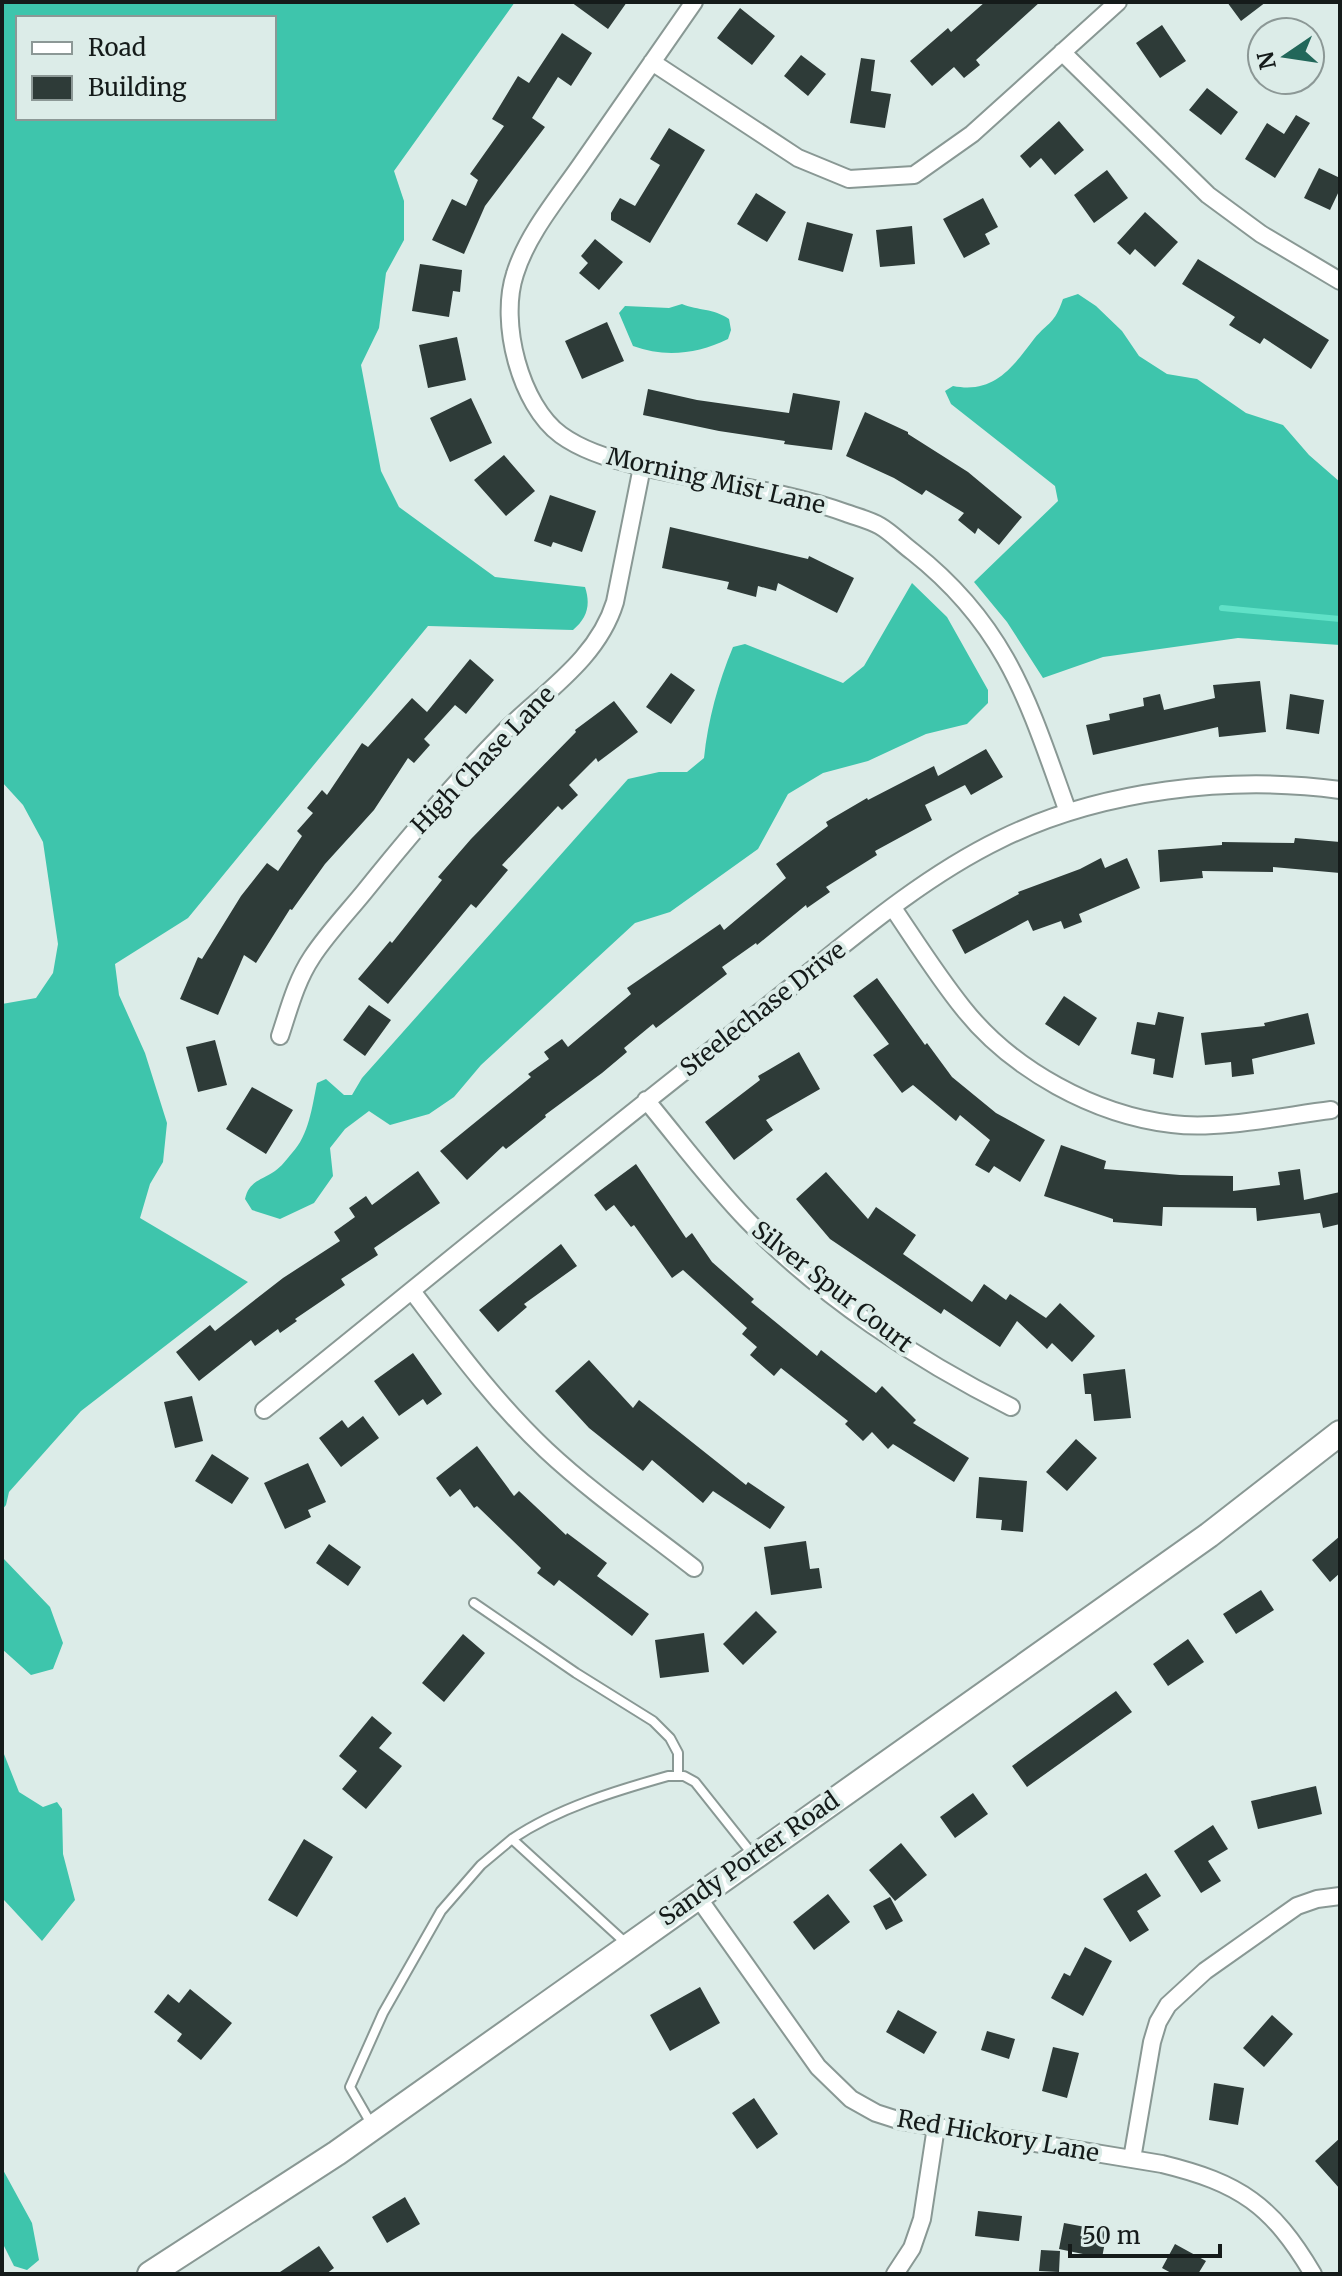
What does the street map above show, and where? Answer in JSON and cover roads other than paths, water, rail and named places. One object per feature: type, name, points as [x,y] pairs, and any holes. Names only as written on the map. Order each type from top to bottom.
[{"type":"street","name":"Morning Mist Lane","points":[[694,2],[531,240],[514,275],[509,312],[513,344],[532,402],[561,435],[583,448],[642,467],[818,503],[878,525],[929,565],[973,607],[1005,654],[1029,703],[1068,812]]},
{"type":"street","points":[[652,62],[798,158],[849,179],[914,175],[972,134],[1118,2]]},
{"type":"street","points":[[1062,52],[1208,195],[1261,234],[1340,281]]},
{"type":"street","name":"High Chase Lane","points":[[280,1036],[295,992],[312,957],[435,804],[508,728],[577,665],[602,635],[615,602],[642,467]]},
{"type":"street","name":"Steelechase Drive","points":[[264,1410],[646,1100],[945,871],[1001,839],[1068,812],[1129,798],[1225,784],[1269,783],[1340,790]]},
{"type":"street","points":[[893,908],[965,1011],[1006,1052],[1059,1085],[1116,1114],[1175,1125],[1224,1123],[1331,1110]]},
{"type":"street","name":"Silver Spur Court","points":[[646,1100],[726,1198],[784,1255],[912,1352],[1011,1407]]},
{"type":"street","points":[[412,1291],[506,1409],[547,1451],[694,1568]]},
{"type":"street","name":"Sandy Porter Road","points":[[150,2274],[373,2127],[1209,1535],[1340,1433]]},
{"type":"street","name":"Red Hickory Lane","points":[[697,1896],[818,2067],[841,2092],[876,2113],[901,2121],[1196,2172],[1257,2203],[1282,2227],[1313,2274]]},
{"type":"street","points":[[1132,2159],[1152,2042],[1158,2022],[1168,2005],[1205,1971],[1297,1906],[1340,1896]]},
{"type":"street","points":[[895,2274],[912,2248],[919,2229],[936,2127]]},
{"type":"lane","points":[[474,1603],[653,1721],[670,1738],[678,1753],[678,1776]]},
{"type":"lane","points":[[373,2127],[350,2087],[383,2013],[441,1911],[481,1865],[512,1839],[531,1826],[567,1810],[647,1782],[668,1776],[684,1776],[695,1782],[754,1856]]},
{"type":"lane","points":[[512,1839],[628,1945]]},
{"type":"waterway","points":[[1222,608],[1340,619]]}]
